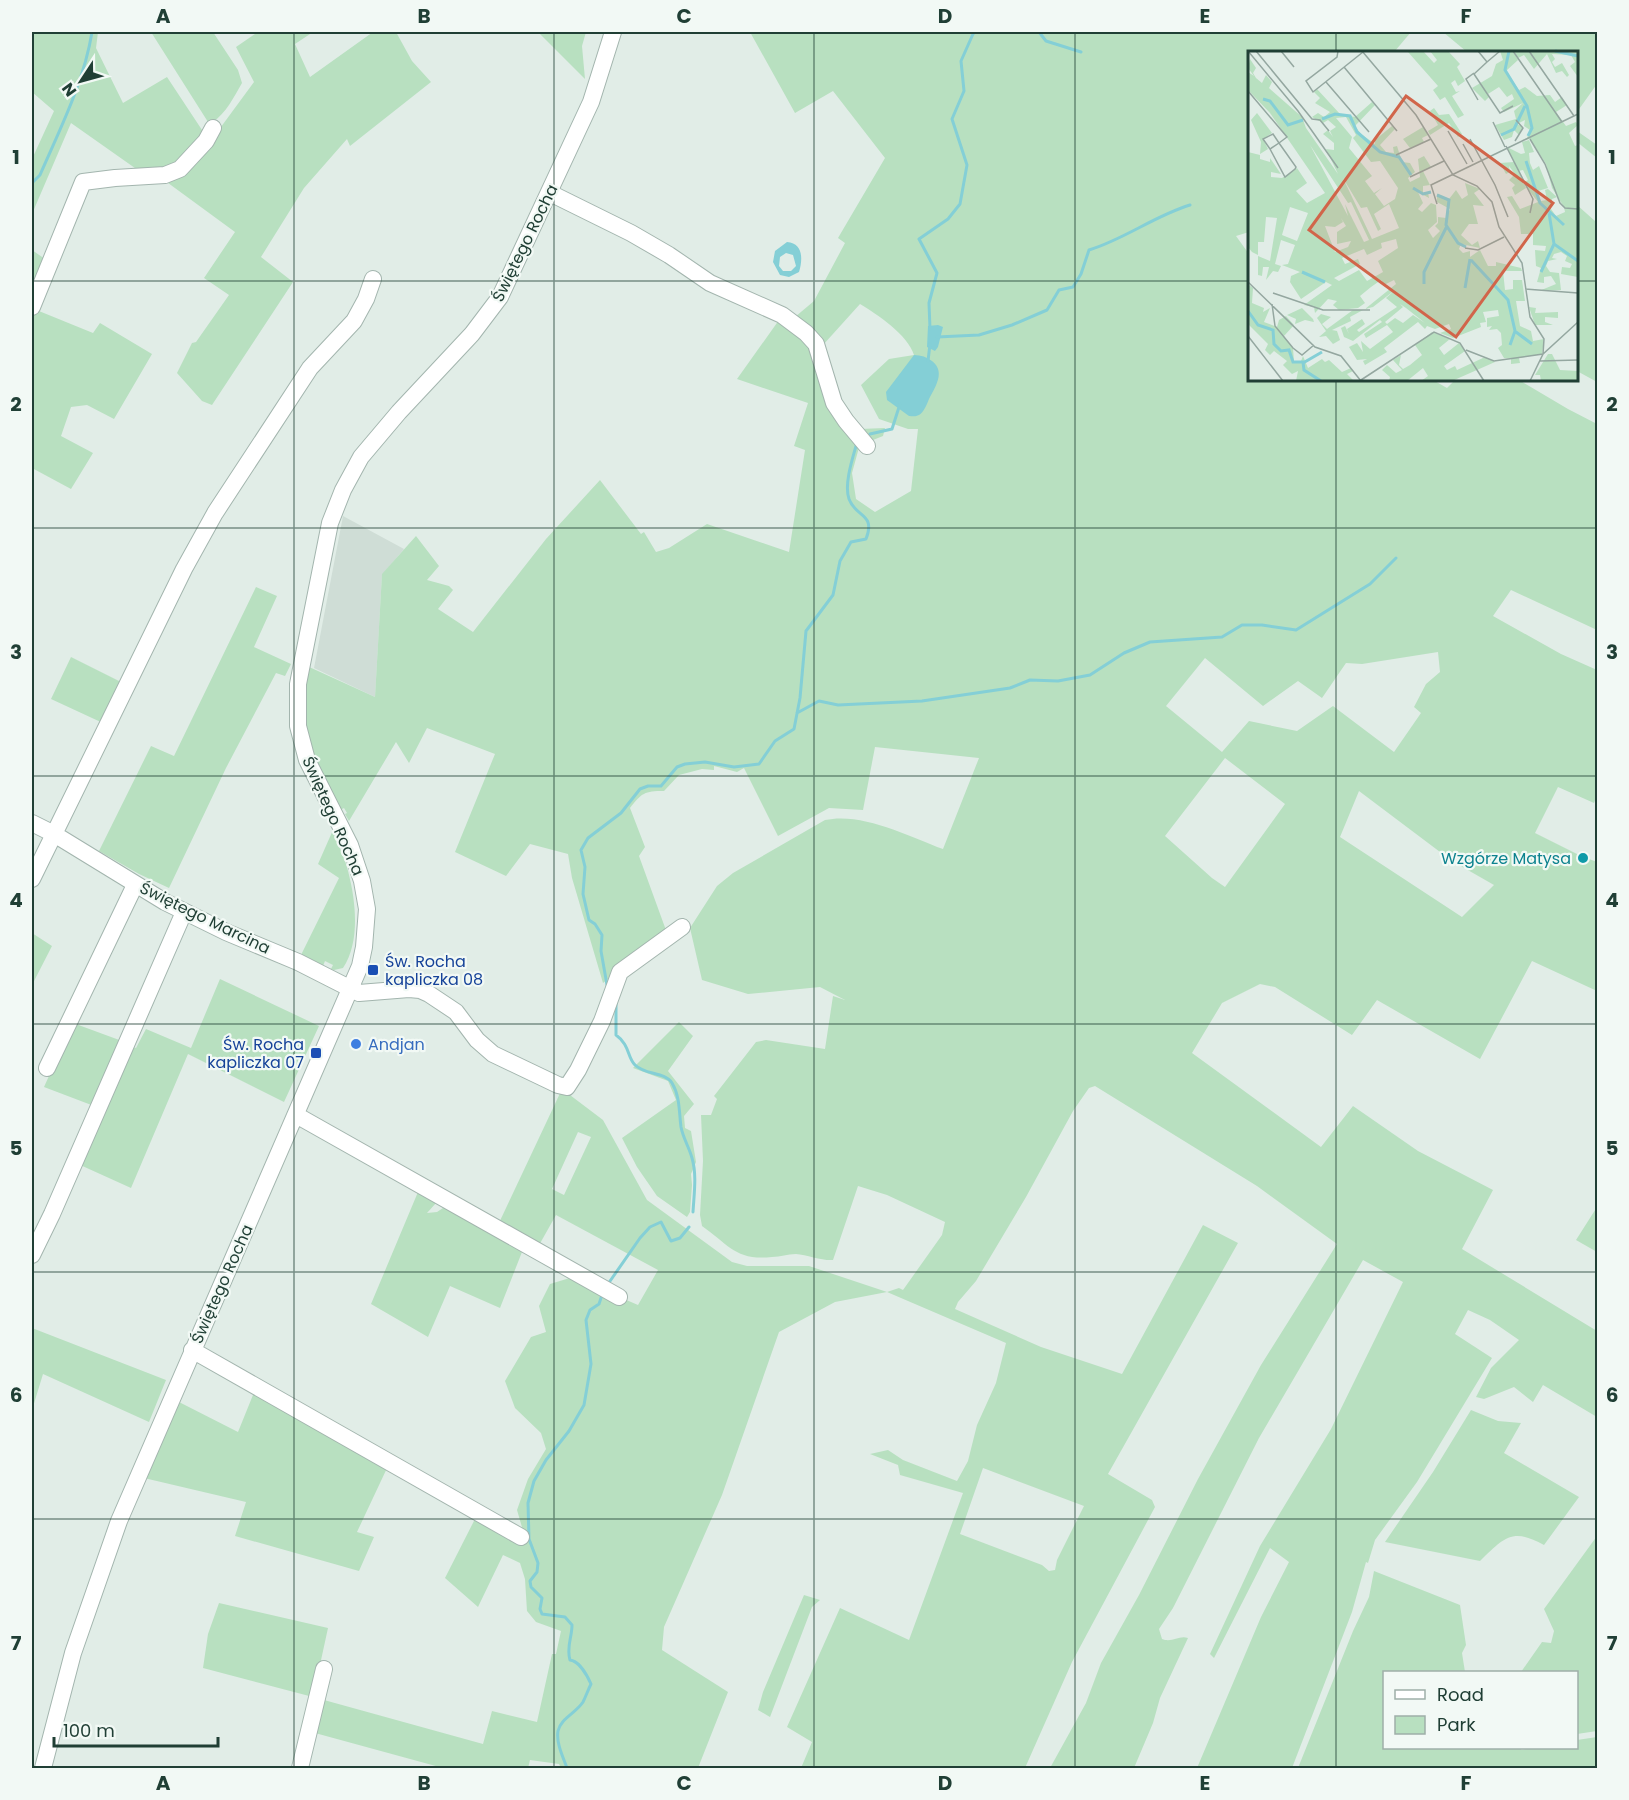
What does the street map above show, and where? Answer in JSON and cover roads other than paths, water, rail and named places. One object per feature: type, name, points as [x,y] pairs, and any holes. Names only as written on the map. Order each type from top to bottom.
[{"type":"street","name":"Świętego Rocha","points":[[43,1768],[70,1664],[103,1563],[130,1492],[360,966],[367,909],[365,893],[350,845],[307,760],[298,726],[298,684],[303,652],[330,523],[342,490],[366,450],[487,317],[511,274],[591,102],[613,32]]},
{"type":"street","points":[[32,307],[82,182],[165,175],[180,169],[206,141],[213,129]]},
{"type":"street","points":[[550,193],[631,233],[710,283],[782,315],[806,333],[816,344],[834,403],[867,446]]},
{"type":"street","points":[[32,879],[184,569],[215,513],[310,368],[354,321],[366,299],[373,279]]},
{"type":"street","name":"Świętego Marcina","points":[[32,823],[184,912],[298,962],[359,993],[408,989],[420,990],[429,994],[456,1012],[477,1040],[493,1054],[558,1085],[567,1087],[602,1021],[620,972],[682,927]]},
{"type":"street","points":[[47,1068],[135,885]]},
{"type":"street","points":[[32,1255],[184,912]]},
{"type":"street","points":[[296,1115],[619,1298]]},
{"type":"street","points":[[192,1350],[521,1537]]},
{"type":"street","points":[[300,1768],[324,1669]]},
{"type":"water","points":[[787,242],[796,245],[801,257],[799,272],[789,277],[780,275],[773,262],[775,251]],"holes":[[[786,253],[793,255],[796,266],[791,271],[783,271],[779,266],[780,257]]]},
{"type":"water","points":[[928,326],[943,327],[935,351],[927,347]]},
{"type":"water","points":[[914,355],[924,356],[932,361],[939,375],[924,410],[919,415],[909,416],[887,400],[886,392]]},
{"type":"waterway","points":[[32,183],[40,175],[70,105],[83,69],[92,32]]},
{"type":"waterway","points":[[930,329],[929,303],[937,273],[919,239],[948,219],[960,204],[967,165],[952,119],[964,91],[961,61],[975,32]]},
{"type":"waterway","points":[[1039,32],[1046,41],[1081,52]]},
{"type":"waterway","points":[[937,337],[979,335],[1012,325],[1047,310],[1059,290],[1073,287],[1081,274],[1089,250],[1190,205]]},
{"type":"waterway","points":[[928,361],[930,344]]},
{"type":"waterway","points":[[870,434],[892,429],[900,404]]},
{"type":"waterway","points":[[607,985],[601,951],[602,935],[595,924],[589,920],[583,894],[585,867],[581,850],[588,838],[621,813],[640,789],[648,786],[661,786],[677,767],[705,762],[734,767],[759,764],[775,741],[794,729],[800,698],[806,631],[833,595],[840,561],[851,542],[866,539],[868,531],[869,524],[852,505],[847,487],[856,446]]},
{"type":"waterway","points":[[797,713],[819,701],[838,705],[922,701],[1010,688],[1030,680],[1058,681],[1090,675],[1124,653],[1150,642],[1222,637],[1242,625],[1262,625],[1296,630],[1370,584],[1396,558]]},
{"type":"waterway","points":[[616,1004],[616,1035],[624,1043],[632,1062],[639,1068],[669,1079],[675,1088],[682,1131],[694,1164],[693,1212]]},
{"type":"waterway","points":[[608,1284],[650,1227],[661,1222],[671,1241],[680,1238],[689,1227]]},
{"type":"waterway","points":[[567,1768],[559,1745],[558,1731],[562,1723],[583,1702],[591,1684],[580,1666],[570,1660],[572,1625],[565,1617],[542,1614],[540,1609],[542,1598],[531,1587],[530,1581],[537,1572],[538,1563],[529,1539],[528,1503],[534,1481],[584,1405],[591,1364],[586,1320],[590,1310],[599,1304],[602,1295]]},
{"type":"place","name":"Wzgórze Matysa","points":[[1583,858]]},
{"type":"place","name":"Św. Rocha kapliczka 08","points":[[373,970]]},
{"type":"place","name":"Andjan","points":[[356,1044]]},
{"type":"place","name":"Św. Rocha kapliczka 07","points":[[316,1053]]}]
